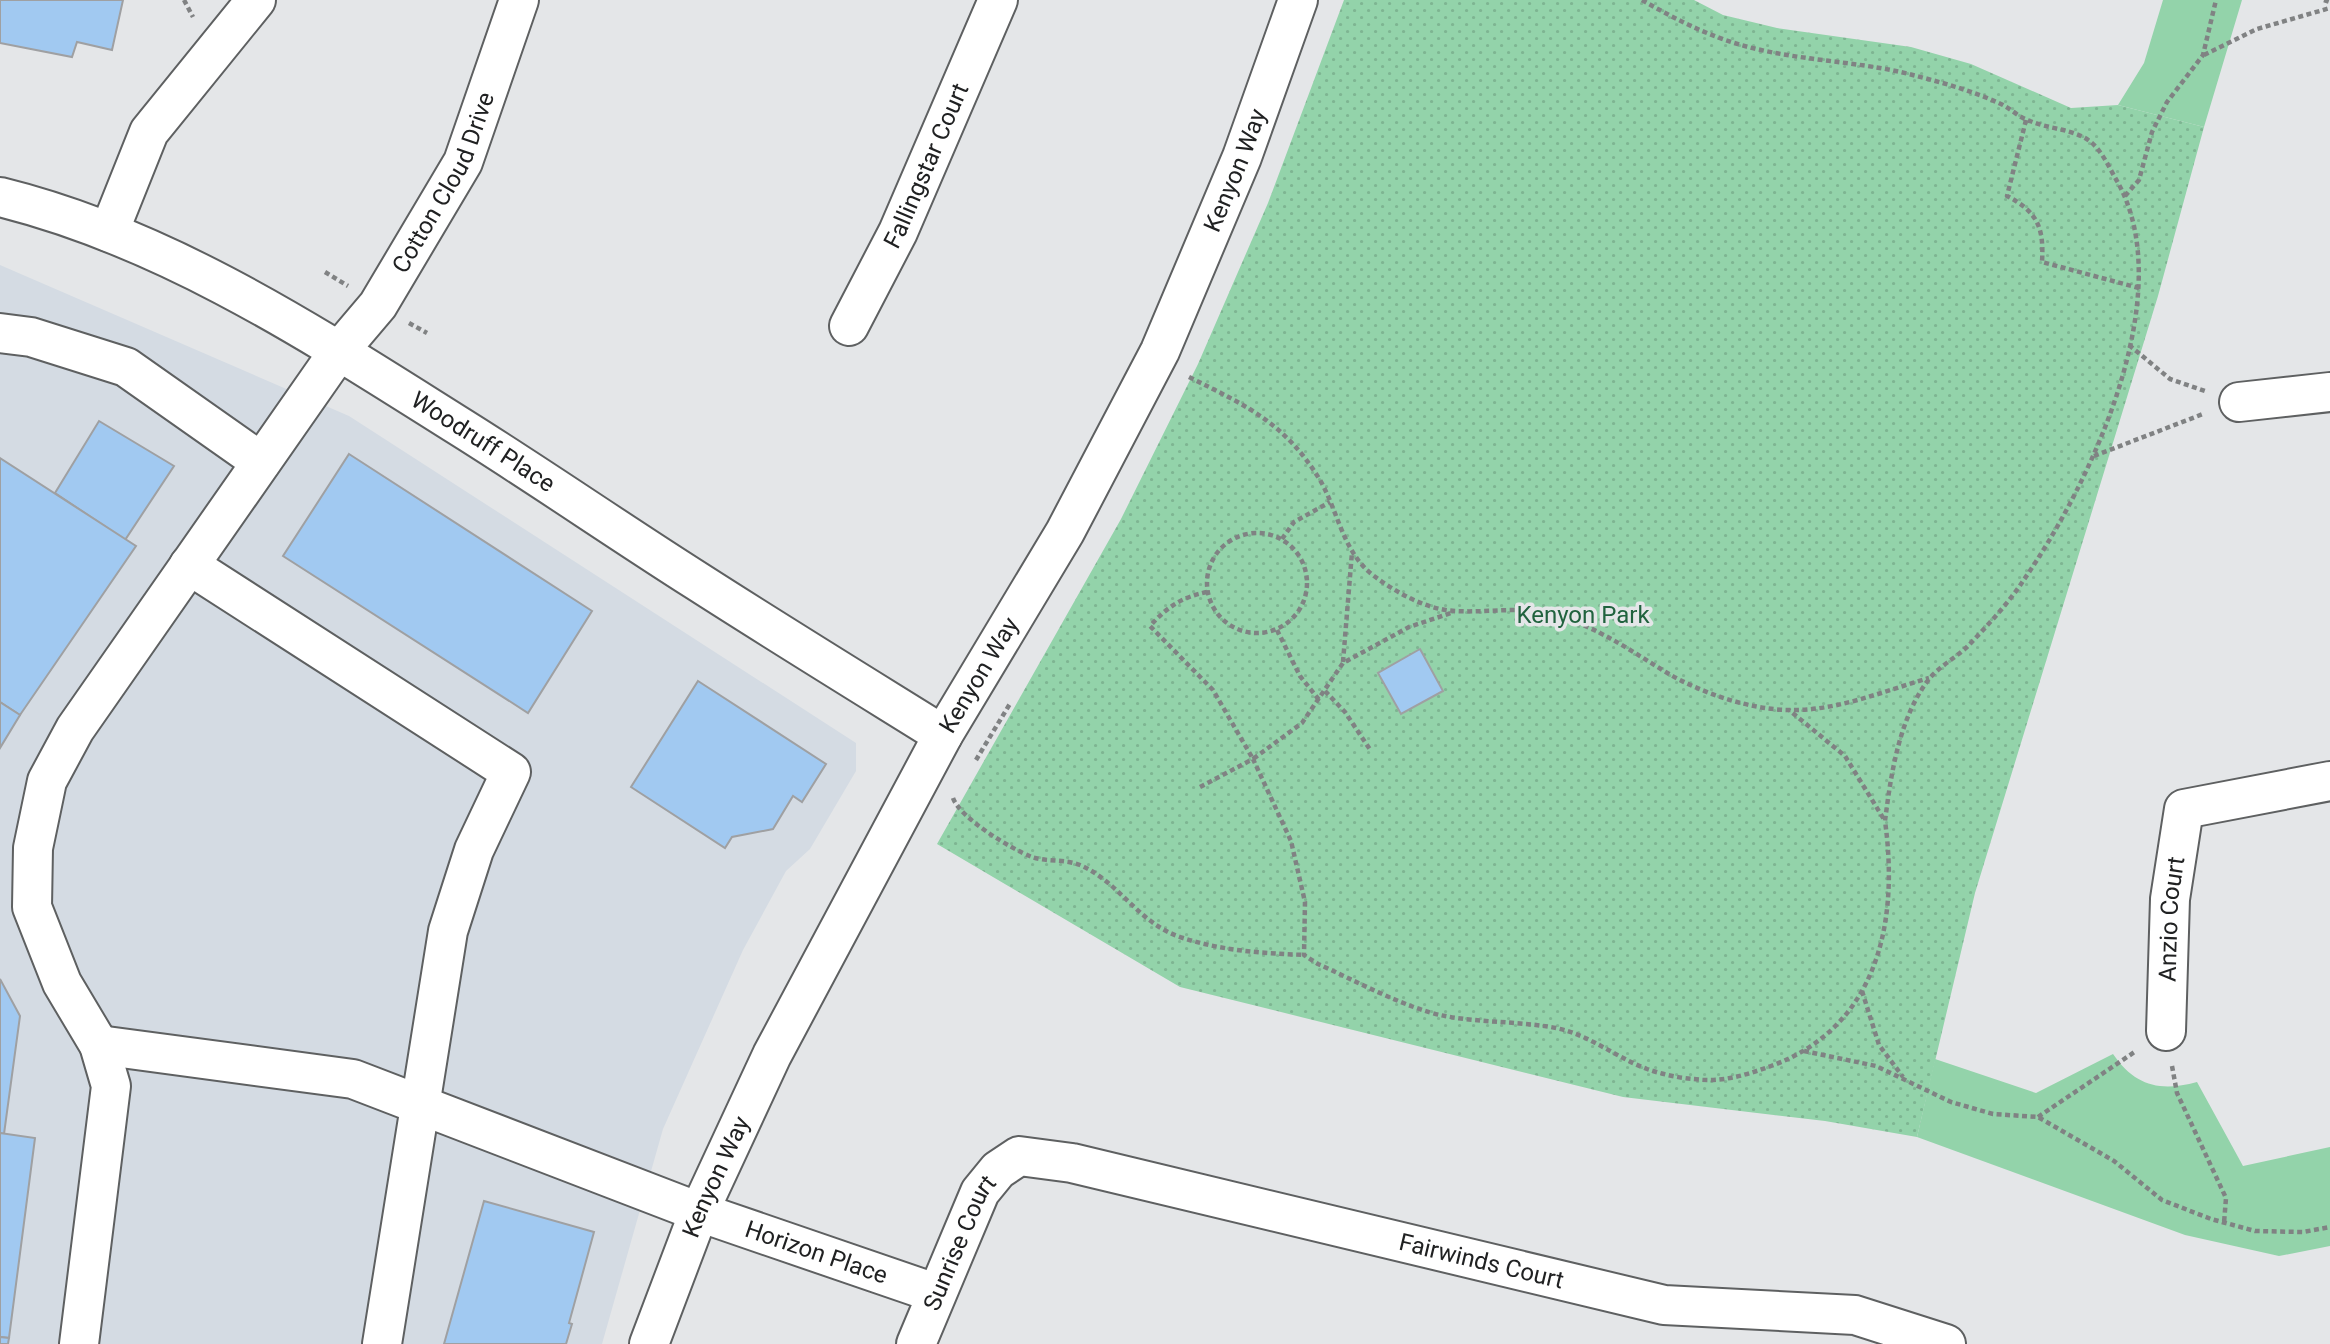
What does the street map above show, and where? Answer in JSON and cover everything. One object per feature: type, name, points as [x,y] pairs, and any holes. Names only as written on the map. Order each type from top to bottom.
[{"type":"street","points":[[109,232],[149,132],[256,0]]},
{"type":"street","name":"Cotton Cloud Drive","points":[[79,1344],[111,1086],[99,1045],[62,983],[32,907],[33,848],[47,780],[75,729],[189,565],[339,351],[379,304],[463,162],[519,0]]},
{"type":"street","name":"Fallingstar Court","points":[[849,326],[898,232],[998,0]]},
{"type":"street","name":"Kenyon Way","points":[[649,1344],[699,1212],[772,1055],[943,735],[1065,532],[1160,351],[1242,157],[1298,0]]},
{"type":"street","name":"Woodruff Place","points":[[0,197],[49,209],[109,232],[225,285],[339,351],[564,492],[695,580],[943,735]]},
{"type":"street","points":[[0,333],[32,337],[125,367],[261,462]]},
{"type":"street","points":[[2239,402],[2330,392]]},
{"type":"street","points":[[189,565],[511,772],[474,850],[448,932],[382,1344]]},
{"type":"street","name":"Anzio Court","points":[[2166,1031],[2170,899],[2184,809],[2330,781]]},
{"type":"street","name":"Horizon Place","points":[[99,1045],[353,1079],[699,1212],[935,1293]]},
{"type":"street","name":"Sunrise Court","points":[[916,1344],[935,1293],[980,1192],[998,1170],[1020,1156]]},
{"type":"street","name":"Fairwinds Court","points":[[1020,1156],[1072,1163],[1664,1306],[1852,1329],[1946,1344]]},
{"type":"path","points":[[952,799],[987,832],[1033,857],[1077,863],[1109,880],[1141,916],[1180,938],[1241,952],[1304,955],[1318,964],[1444,1016],[1558,1029],[1597,1041],[1647,1069],[1695,1080],[1738,1078],[1790,1059],[1824,1037],[1856,1005],[1880,953],[1888,911],[1891,860],[1885,821],[1897,753],[1912,709],[1930,678],[1966,648],[2022,584],[2055,533],[2094,457],[2110,416],[2129,345],[2139,288],[2136,229],[2125,196],[2098,149],[2083,137],[2026,120],[1983,97],[1908,74],[1762,51],[1722,39],[1683,24],[1642,0]]},
{"type":"path","points":[[2125,196],[2139,180],[2152,132],[2167,102],[2203,55],[2216,0]]},
{"type":"path","points":[[2324,0],[2330,2]]},
{"type":"path","points":[[2203,55],[2257,29],[2330,8]]},
{"type":"path","points":[[2026,120],[2007,196],[2023,204],[2037,221],[2044,238],[2042,262],[2139,288]]},
{"type":"path","points":[[2129,345],[2170,379],[2239,402]]},
{"type":"path","points":[[1192,363],[1186,376],[1247,406],[1292,440],[1321,482],[1352,551],[1372,575],[1420,603],[1454,611],[1502,609],[1549,614],[1588,626],[1672,676],[1709,692],[1789,710],[1843,704],[1930,678]]},
{"type":"path","points":[[2094,457],[2163,427],[2239,402]]},
{"type":"path","points":[[1282,539],[1294,522],[1330,502]]},
{"type":"path","points":[[1250,532],[1267,533],[1282,539],[1298,556],[1307,578],[1306,594],[1300,608],[1290,621],[1277,630],[1253,633],[1229,626],[1216,614],[1208,592],[1210,564],[1219,548],[1233,538],[1250,532]]},
{"type":"path","points":[[1200,787],[1254,759],[1302,723],[1320,701],[1343,663],[1352,551]]},
{"type":"path","points":[[1208,592],[1189,596],[1166,607],[1150,626],[1213,690],[1254,759],[1291,841],[1306,902],[1304,955]]},
{"type":"path","points":[[1343,663],[1409,627],[1454,611]]},
{"type":"path","points":[[1277,630],[1300,676],[1320,701]]},
{"type":"path","points":[[1325,691],[1357,728],[1371,751]]},
{"type":"path","points":[[1789,710],[1845,756],[1885,821]]},
{"type":"path","points":[[1862,991],[1879,1045],[1904,1078]]},
{"type":"path","points":[[2038,1117],[2166,1031],[2177,1093],[2225,1198],[2224,1223]]},
{"type":"path","points":[[1804,1050],[1876,1066],[1951,1102],[1993,1114],[2038,1117],[2114,1161],[2162,1200],[2224,1223],[2255,1231],[2303,1231],[2330,1227]]},
{"type":"shaded area","points":[[0,265],[349,416],[856,743],[856,771],[810,849],[786,871],[743,950],[663,1129],[602,1344],[0,1344]]},
{"type":"green space","name":"Kenyon Park","points":[[1344,0],[1694,0],[1723,15],[1777,28],[1911,47],[1971,64],[2071,108],[2118,105],[2204,127],[2158,296],[1975,893],[1917,1137],[1825,1121],[1623,1097],[1180,987],[937,844],[1121,519],[1198,364],[1268,203]]},
{"type":"green space","points":[[2163,0],[2242,0],[2204,127],[2118,105],[2144,63]]},
{"type":"green space","points":[[2113,1054],[2130,1073],[2149,1084],[2171,1086],[2197,1082],[2243,1166],[2330,1147],[2330,1246],[2279,1256],[2185,1235],[1917,1137],[1935,1059],[2036,1093]]},
{"type":"building","points":[[0,0],[123,0],[112,50],[77,42],[72,57],[0,43]]},
{"type":"building","points":[[99,421],[174,466],[125,540],[55,493]]},
{"type":"building","points":[[349,454],[592,611],[528,713],[283,556]]},
{"type":"building","points":[[0,458],[136,546],[20,715],[0,702]]},
{"type":"building","points":[[1420,649],[1443,691],[1401,714],[1378,673]]},
{"type":"building","points":[[698,681],[826,764],[802,802],[793,796],[773,829],[732,837],[725,848],[631,787]]},
{"type":"building","points":[[0,702],[20,715],[0,748]]},
{"type":"building","points":[[0,979],[20,1016],[4,1134],[0,1133]]},
{"type":"building","points":[[0,1133],[35,1138],[9,1338],[0,1337]]},
{"type":"building","points":[[484,1201],[594,1232],[569,1323],[572,1324],[566,1344],[444,1344]]},
{"type":"building","points":[[0,1337],[9,1338],[8,1344],[0,1344]]}]
